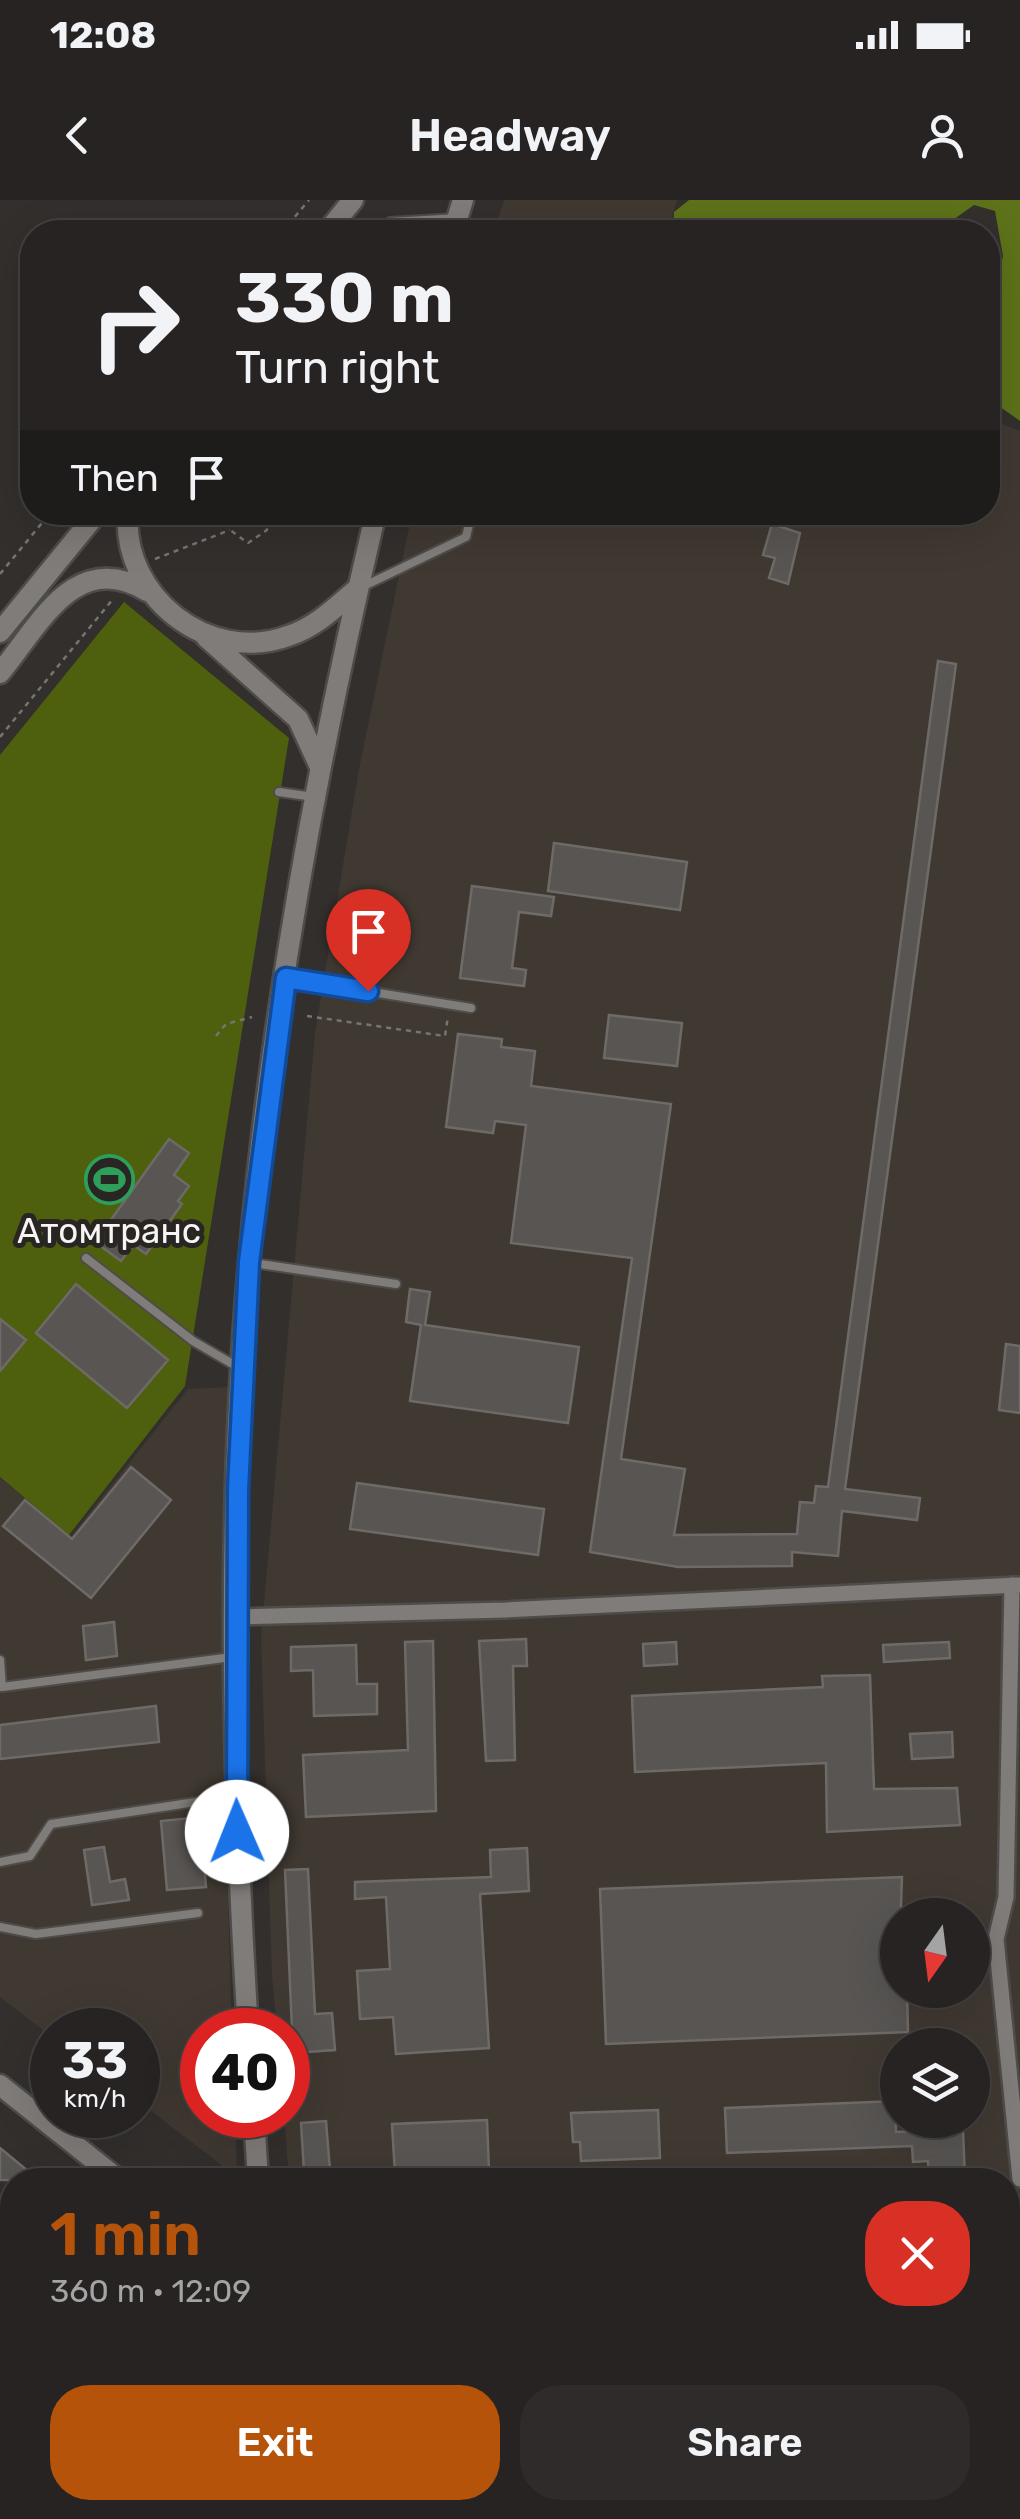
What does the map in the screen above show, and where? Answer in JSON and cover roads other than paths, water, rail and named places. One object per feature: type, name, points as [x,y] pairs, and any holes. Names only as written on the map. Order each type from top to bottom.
[{"type":"street","points":[[337,220],[354,200]]},
{"type":"street","points":[[0,632],[87,525]]},
{"type":"street","points":[[129,525],[133,575],[164,609],[202,634],[298,719],[321,768]]},
{"type":"street","points":[[247,2008],[236,1796],[236,1617],[249,1262],[286,978],[316,797],[373,525]]},
{"type":"street","points":[[0,672],[78,583],[111,575],[133,575]]},
{"type":"street","points":[[202,634],[230,642],[286,638],[312,626],[358,588]]},
{"type":"street","points":[[236,1617],[505,1610],[1016,1585],[1013,1896],[996,1940],[1019,2168]]},
{"type":"street","points":[[0,2085],[104,2168]]},
{"type":"street","points":[[255,2138],[257,2168]]},
{"type":"lane","points":[[358,588],[466,537],[469,525]]},
{"type":"lane","points":[[279,792],[316,797]]},
{"type":"lane","points":[[286,978],[470,1008]]},
{"type":"lane","points":[[86,1258],[193,1341],[243,1371]]},
{"type":"lane","points":[[249,1262],[396,1284]]},
{"type":"lane","points":[[0,1660],[2,1686],[236,1657]]},
{"type":"lane","points":[[0,1862],[30,1856],[51,1824],[236,1796]]},
{"type":"lane","points":[[0,1927],[36,1934],[198,1913]]},
{"type":"place","name":"Атомтранс","points":[[109,1179]]}]
